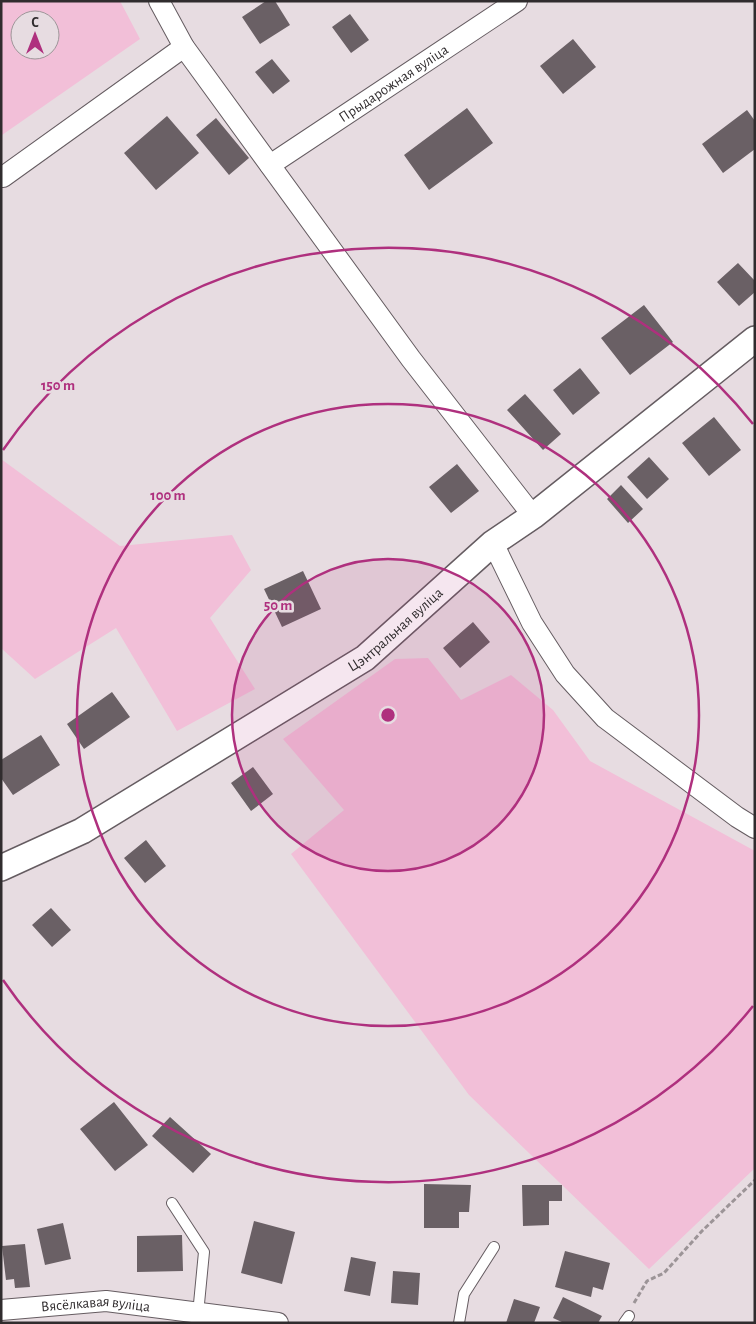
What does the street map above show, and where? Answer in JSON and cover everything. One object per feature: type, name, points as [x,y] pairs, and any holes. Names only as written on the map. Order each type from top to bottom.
[{"type":"street","points":[[159,1],[184,47],[270,166],[412,359],[533,516]]},
{"type":"street","name":"Прыдарожная вуліца","points":[[270,166],[516,1]]},
{"type":"street","points":[[2,177],[184,47]]},
{"type":"street","name":"Цэнтральная вуліца","points":[[1,868],[82,831],[365,658],[494,543],[533,516],[755,340]]},
{"type":"street","points":[[494,543],[536,630],[565,674],[605,718],[737,817],[755,828]]},
{"type":"street","name":"Вясёлкавая вуліца","points":[[1,1310],[106,1301],[278,1323]]},
{"type":"lane","points":[[172,1203],[204,1252],[198,1314]]},
{"type":"lane","points":[[459,1323],[464,1294],[494,1247]]},
{"type":"path","points":[[627,1320],[647,1281],[664,1273],[702,1232],[755,1180]]},
{"type":"shaded area","points":[[1,1],[120,1],[140,39],[2,135]]},
{"type":"shaded area","points":[[1,459],[120,546],[232,535],[251,570],[210,618],[255,689],[177,731],[116,628],[35,679],[1,648]]},
{"type":"shaded area","points":[[428,658],[461,700],[511,675],[553,710],[590,761],[755,851],[755,1168],[649,1269],[469,1095],[291,854],[344,810],[283,739],[395,659]]},
{"type":"building","points":[[266,1],[275,1],[290,25],[260,44],[242,17]]},
{"type":"building","points":[[350,14],[369,40],[351,53],[332,27]]},
{"type":"building","points":[[573,39],[596,67],[563,94],[540,66]]},
{"type":"building","points":[[272,59],[290,81],[273,94],[255,72]]},
{"type":"building","points":[[467,108],[493,143],[429,190],[404,155]]},
{"type":"building","points":[[747,110],[755,121],[755,149],[723,173],[702,144]]},
{"type":"building","points":[[167,116],[199,153],[156,190],[124,153]]},
{"type":"building","points":[[216,118],[249,158],[229,175],[196,135]]},
{"type":"building","points":[[738,263],[755,281],[755,292],[739,306],[717,282]]},
{"type":"building","points":[[644,305],[673,342],[630,375],[601,338]]},
{"type":"building","points":[[580,368],[600,393],[573,415],[553,390]]},
{"type":"building","points":[[525,394],[561,434],[543,450],[507,410]]},
{"type":"building","points":[[714,417],[741,450],[709,476],[682,443]]},
{"type":"building","points":[[649,457],[669,479],[647,499],[627,477]]},
{"type":"building","points":[[457,464],[479,491],[451,513],[429,487]]},
{"type":"building","points":[[621,485],[643,509],[628,523],[607,499]]},
{"type":"building","points":[[303,571],[321,609],[282,627],[264,589]]},
{"type":"building","points":[[473,622],[490,642],[460,668],[443,648]]},
{"type":"building","points":[[112,692],[130,717],[84,749],[67,724]]},
{"type":"building","points":[[41,735],[60,765],[13,795],[1,778],[1,760]]},
{"type":"building","points":[[253,767],[273,794],[251,811],[231,783]]},
{"type":"building","points":[[146,840],[166,866],[145,883],[124,858]]},
{"type":"building","points":[[51,908],[71,930],[52,947],[32,925]]},
{"type":"building","points":[[114,1102],[148,1145],[115,1171],[80,1129]]},
{"type":"building","points":[[170,1117],[211,1154],[193,1173],[152,1136]]},
{"type":"building","points":[[424,1184],[471,1185],[469,1212],[459,1212],[459,1228],[424,1228]]},
{"type":"building","points":[[522,1185],[562,1185],[562,1201],[549,1201],[549,1225],[523,1226]]},
{"type":"building","points":[[254,1221],[295,1232],[282,1284],[241,1273]]},
{"type":"building","points":[[63,1223],[71,1259],[45,1265],[37,1229]]},
{"type":"building","points":[[182,1235],[183,1271],[137,1272],[137,1236]]},
{"type":"building","points":[[25,1244],[30,1287],[15,1288],[14,1279],[6,1280],[2,1246]]},
{"type":"building","points":[[565,1251],[610,1263],[603,1290],[593,1287],[591,1297],[555,1287]]},
{"type":"building","points":[[351,1257],[376,1262],[370,1296],[344,1291]]},
{"type":"building","points":[[393,1271],[420,1273],[418,1305],[391,1303]]},
{"type":"building","points":[[563,1297],[602,1316],[598,1323],[564,1323],[553,1318]]},
{"type":"building","points":[[514,1299],[540,1307],[534,1323],[506,1323]]}]
